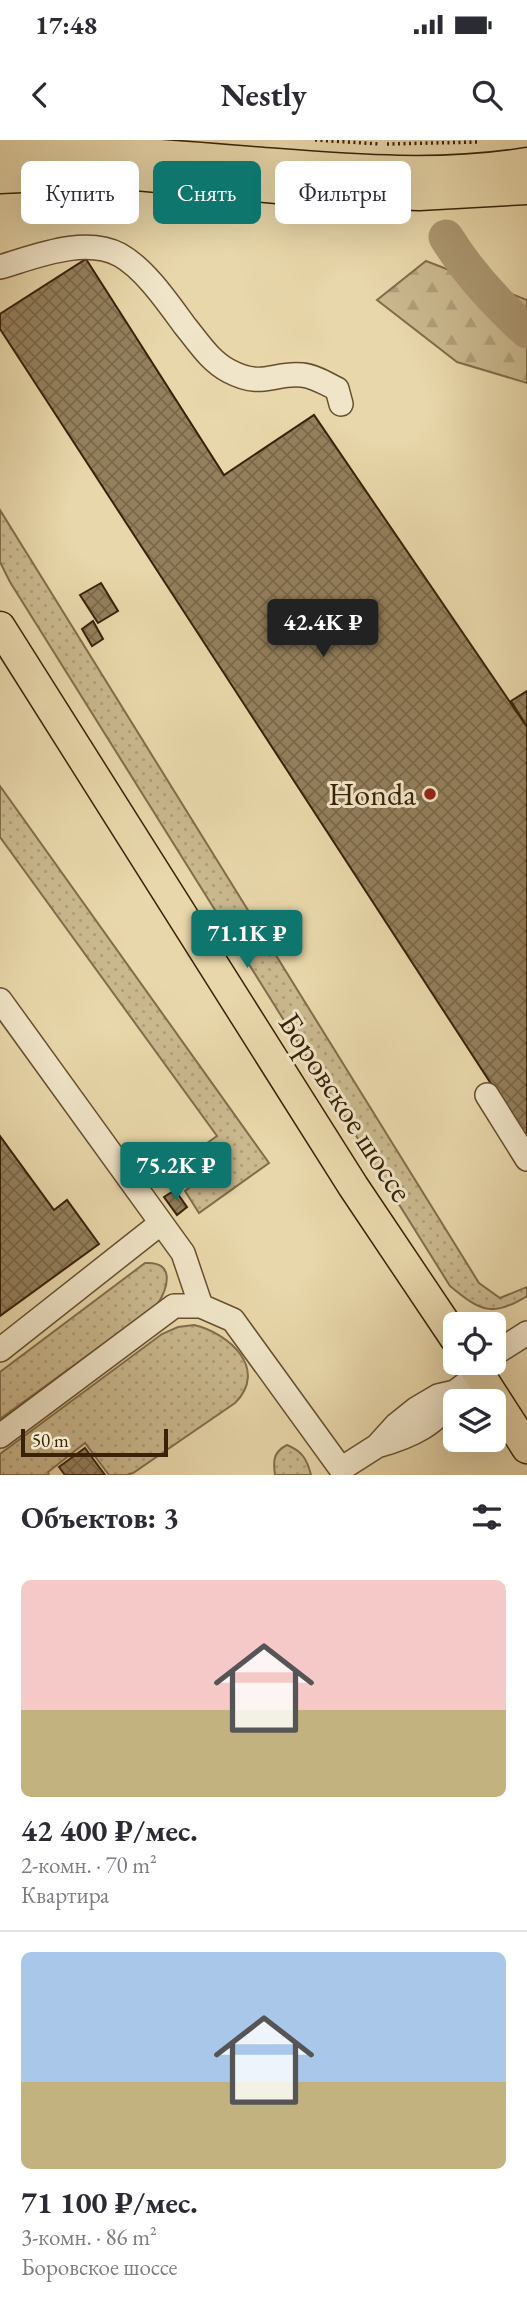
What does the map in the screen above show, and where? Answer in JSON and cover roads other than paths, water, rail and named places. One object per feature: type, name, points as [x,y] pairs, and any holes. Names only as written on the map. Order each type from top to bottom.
[{"type":"main road","points":[[0,152],[75,150],[322,168],[404,171],[479,169],[527,163]]},
{"type":"main road","points":[[0,178],[114,173],[310,191],[419,195],[527,189]]},
{"type":"main road","name":"Боровское шоссе","points":[[0,627],[346,1174],[443,1320]]},
{"type":"main road","points":[[479,1375],[527,1448]]},
{"type":"lane","points":[[0,267],[69,249],[104,250],[120,256],[136,268],[164,298],[213,361],[241,377],[255,380],[303,374],[312,377],[337,389],[341,404]]},
{"type":"lane","points":[[0,1000],[183,1254],[201,1306]]},
{"type":"lane","points":[[487,1095],[527,1159]]},
{"type":"lane","points":[[0,1350],[161,1223]]},
{"type":"lane","points":[[0,1436],[174,1306],[201,1306],[233,1320],[341,1472],[377,1446],[403,1439],[438,1418],[471,1375]]},
{"type":"lane","points":[[506,1348],[527,1333]]},
{"type":"waterway","points":[[446,237],[483,287],[527,331]]},
{"type":"place","name":"Honda","points":[[430,794]]}]
